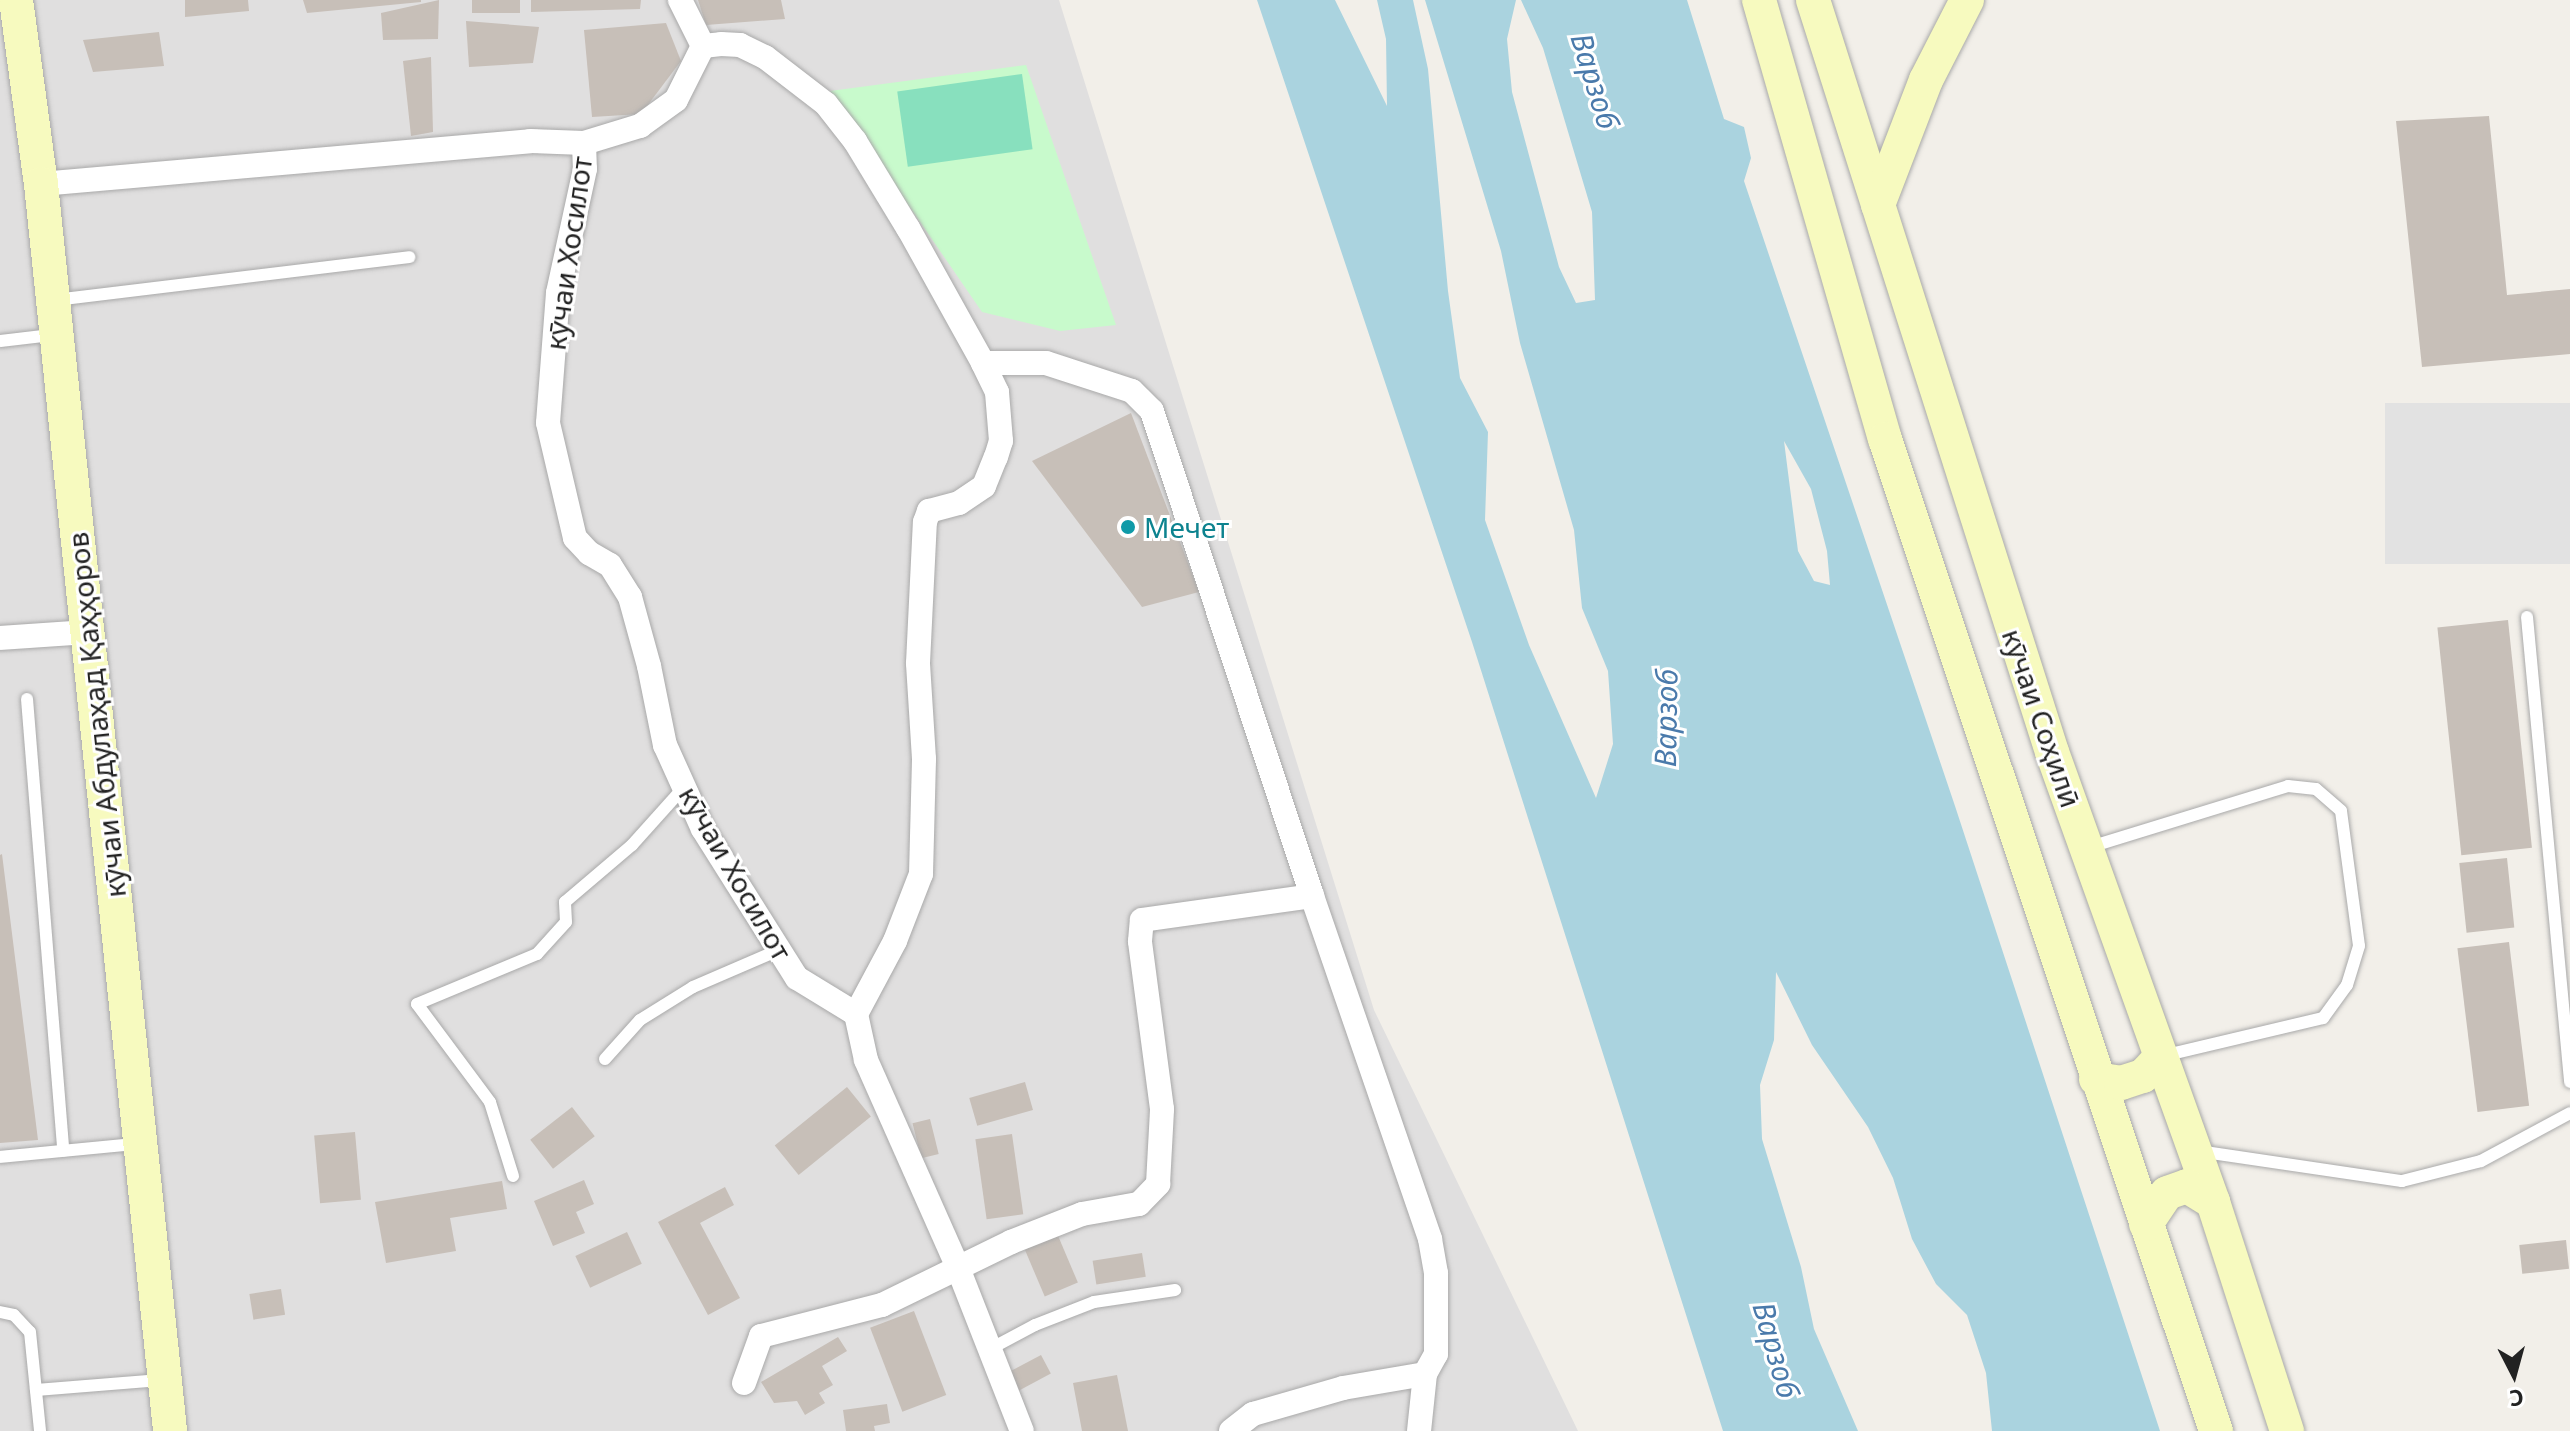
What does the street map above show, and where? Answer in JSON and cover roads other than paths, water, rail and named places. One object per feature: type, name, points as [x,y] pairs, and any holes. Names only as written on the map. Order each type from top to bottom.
[{"type":"main road","name":"кӯчаи Абдулаҳад Қаҳҳоров","points":[[16,0],[41,184],[170,1431]]},
{"type":"main road","points":[[1759,0],[1885,439],[2096,1079],[2216,1431]]},
{"type":"main road","name":"кӯчаи Соҳилӣ","points":[[1813,0],[1959,465],[2086,848],[2213,1202],[2287,1431]]},
{"type":"main road","points":[[1878,205],[1926,80],[1967,0]]},
{"type":"main road","points":[[2096,1079],[2121,1083],[2143,1076],[2161,1057]]},
{"type":"main road","points":[[2146,1224],[2167,1193],[2187,1186],[2213,1202]]},
{"type":"street","points":[[680,0],[703,46]]},
{"type":"street","points":[[703,46],[740,45],[765,57],[826,104],[855,141],[908,228],[997,392],[1001,441],[984,486],[959,503],[929,511],[925,522],[918,663],[924,759],[921,874],[895,941],[856,1014],[866,1060],[958,1268],[1022,1431]]},
{"type":"street","points":[[41,184],[530,141],[584,143],[640,126],[676,100],[703,46]]},
{"type":"street","name":"кӯчаи Хосилот","points":[[584,143],[582,184],[558,293],[548,423],[575,538],[589,553],[610,565],[630,597],[665,745],[703,829],[797,978],[856,1014]]},
{"type":"street","points":[[983,363],[1046,363],[1132,391],[1152,411],[1312,896],[1430,1239],[1436,1273],[1436,1354],[1425,1374],[1419,1431]]},
{"type":"street","points":[[0,638],[87,632]]},
{"type":"street","points":[[744,1383],[761,1336],[882,1305],[1082,1214],[1139,1204],[1158,1184],[1162,1109],[1140,941],[1142,920],[1312,896]]},
{"type":"street","points":[[1231,1431],[1253,1414],[1328,1392],[1425,1374]]},
{"type":"lane","points":[[53,300],[409,257]]},
{"type":"lane","points":[[0,341],[56,334]]},
{"type":"lane","points":[[2527,617],[2570,1082]]},
{"type":"lane","points":[[27,699],[63,1151]]},
{"type":"lane","points":[[2086,848],[2288,786],[2316,789],[2341,811],[2359,946],[2347,985],[2323,1018],[2161,1057]]},
{"type":"lane","points":[[513,1176],[490,1102],[417,1004],[537,954],[566,922],[565,902],[632,845],[684,787]]},
{"type":"lane","points":[[605,1059],[640,1020],[693,987],[779,950]]},
{"type":"lane","points":[[2195,1150],[2402,1181],[2481,1161],[2570,1113]]},
{"type":"lane","points":[[0,1157],[140,1144]]},
{"type":"lane","points":[[990,1349],[1035,1325],[1094,1302],[1175,1290]]},
{"type":"lane","points":[[0,1312],[14,1315],[30,1332],[40,1431]]},
{"type":"lane","points":[[36,1390],[164,1380]]},
{"type":"water","name":"Варзоб","points":[[1257,0],[1335,0],[1387,106],[1386,39],[1377,0],[1413,0],[1428,69],[1448,291],[1460,378],[1488,432],[1485,520],[1529,645],[1596,798],[1613,744],[1608,671],[1582,608],[1574,530],[1520,343],[1501,251],[1425,0],[1516,0],[1507,39],[1512,92],[1559,267],[1576,303],[1595,300],[1592,212],[1543,48],[1521,0],[1687,0],[1724,119],[1744,127],[1751,158],[1744,181],[1955,806],[2160,1431],[1992,1431],[1986,1373],[1967,1315],[1936,1284],[1912,1239],[1893,1178],[1868,1127],[1812,1045],[1776,972],[1774,1040],[1760,1085],[1762,1139],[1801,1267],[1814,1329],[1858,1431],[1723,1431],[1472,642]],"holes":[[[1784,441],[1811,489],[1827,551],[1830,585],[1814,581],[1798,551]]]},
{"type":"place","name":"Мечет","points":[[1128,527]]}]
